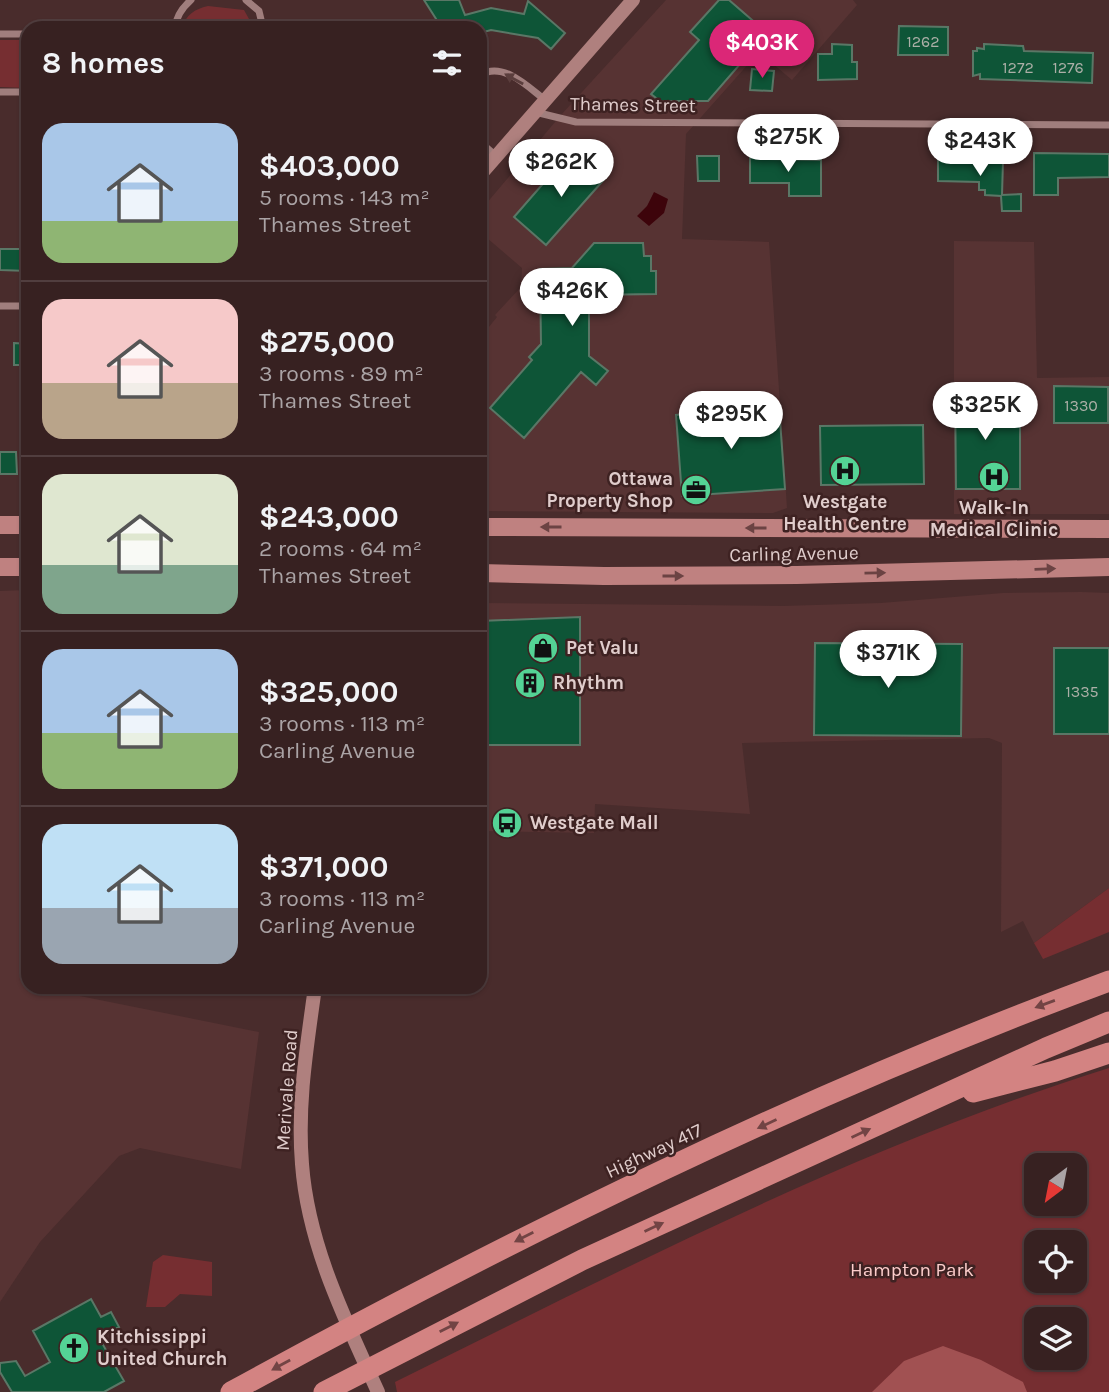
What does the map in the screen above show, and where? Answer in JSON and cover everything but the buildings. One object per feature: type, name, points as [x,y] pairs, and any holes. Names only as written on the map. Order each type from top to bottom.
[{"type":"highway","name":"Highway 417","points":[[231,1392],[369,1316],[586,1207],[871,1076],[990,1026],[1109,981]]},
{"type":"highway","points":[[324,1392],[582,1260],[1058,1042],[1109,1023]]},
{"type":"highway","points":[[920,1106],[1055,1071],[1109,1053]]},
{"type":"main road","points":[[487,167],[633,0]]},
{"type":"main road","points":[[0,525],[21,525]]},
{"type":"main road","name":"Carling Avenue","points":[[487,527],[1109,529]]},
{"type":"main road","points":[[0,566],[21,567]]},
{"type":"main road","name":"Carling Avenue","points":[[487,573],[604,576],[797,575],[1109,567]]},
{"type":"main road","name":"Merivale Road","points":[[314,994],[302,1086],[301,1137],[306,1193],[319,1249],[337,1303],[379,1392]]},
{"type":"street","points":[[176,21],[191,0]]},
{"type":"street","points":[[246,0],[259,11],[261,21]]},
{"type":"street","points":[[0,34],[21,34]]},
{"type":"street","points":[[487,72],[503,72],[545,100]]},
{"type":"street","points":[[0,92],[21,92]]},
{"type":"street","name":"Thames Street","points":[[535,112],[576,122],[1109,125]]},
{"type":"street","points":[[487,148],[496,156]]},
{"type":"street","points":[[0,306],[21,306]]},
{"type":"shaded area","points":[[666,0],[853,0],[857,5],[792,80],[759,52],[686,134],[682,239],[769,242],[787,508],[773,513],[487,511],[487,329],[497,317],[495,315],[521,287],[522,268],[487,238],[487,203],[561,115]]},
{"type":"shaded area","points":[[654,192],[668,199],[664,213],[649,226],[637,216],[647,206]]},
{"type":"shaded area","points":[[954,241],[1034,242],[1037,378],[1109,377],[1109,514],[954,514]]},
{"type":"shaded area","points":[[21,590],[21,994],[68,994],[259,1032],[241,1169],[140,1148],[119,1156],[40,1242],[0,1302],[0,591]]},
{"type":"shaded area","points":[[1003,593],[1109,593],[1109,888],[1034,943],[1023,921],[1001,932],[1002,743],[989,738],[742,743],[750,814],[595,804],[594,833],[487,831],[487,603],[783,606],[881,603]]},
{"type":"shaded area","points":[[943,1346],[981,1360],[1023,1382],[1027,1392],[872,1392],[904,1361]]},
{"type":"green space","points":[[208,6],[244,10],[250,21],[185,21],[199,9]]},
{"type":"green space","points":[[0,40],[21,40],[21,88],[0,87]]},
{"type":"green space","points":[[1109,888],[1109,932],[1043,959],[1034,943]]},
{"type":"green space","name":"Hampton Park","points":[[1109,1068],[1109,1392],[397,1392],[395,1382],[658,1253],[835,1171],[1016,1099]]},
{"type":"green space","points":[[163,1255],[212,1262],[212,1296],[180,1294],[165,1307],[146,1307],[153,1262]]},
{"type":"place","name":"Westgate Health Centre","points":[[845,471]]},
{"type":"place","name":"Walk-In Medical Clinic","points":[[994,477]]},
{"type":"place","name":"Ottawa Property Shop","points":[[696,490]]},
{"type":"place","name":"Pet Valu","points":[[543,648]]},
{"type":"place","name":"Rhythm","points":[[530,683]]},
{"type":"place","name":"Westgate Mall","points":[[507,823]]},
{"type":"place","name":"Kitchissippi United Church","points":[[74,1348]]}]
